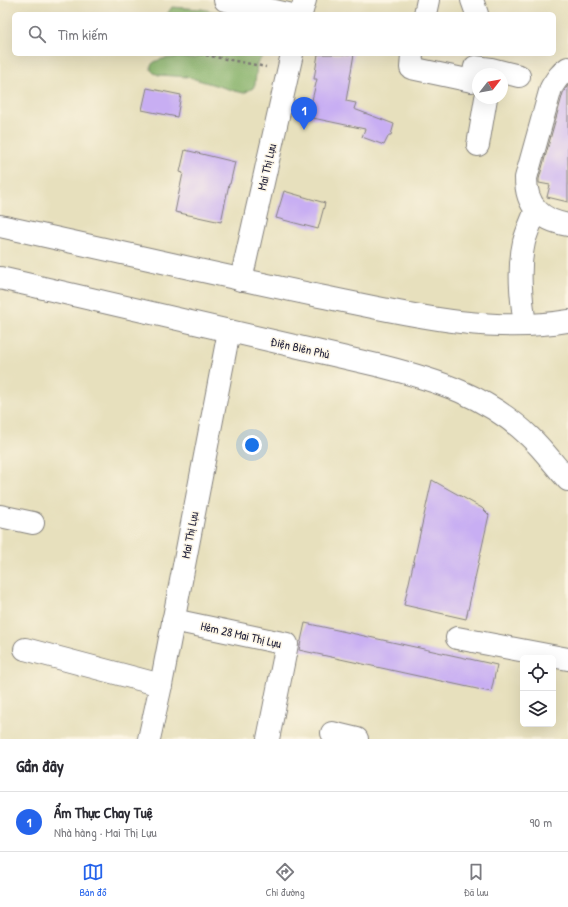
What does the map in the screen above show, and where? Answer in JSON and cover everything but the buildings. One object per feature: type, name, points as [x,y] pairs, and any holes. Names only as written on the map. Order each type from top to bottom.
[{"type":"main road","points":[[225,0],[279,12]]},
{"type":"main road","points":[[302,12],[305,0]]},
{"type":"main road","points":[[425,12],[428,0]]},
{"type":"main road","points":[[472,0],[476,12]]},
{"type":"main road","points":[[412,56],[411,68],[472,81],[475,67],[490,66],[519,76]]},
{"type":"main road","name":"Mai Thị Lựu","points":[[241,280],[290,63]]},
{"type":"main road","points":[[568,68],[558,76],[551,88],[526,178],[527,194],[536,210],[552,221],[568,225]]},
{"type":"main road","points":[[478,145],[485,104]]},
{"type":"main road","points":[[525,325],[520,281],[521,261],[524,242],[536,210]]},
{"type":"main road","points":[[0,226],[241,280],[437,319],[474,324],[496,325],[525,325],[568,321]]},
{"type":"main road","name":"Ðiện Biên Phủ","points":[[0,278],[414,374],[469,395],[512,420],[530,436],[568,480]]},
{"type":"main road","name":"Mai Thị Lựu","points":[[149,739],[162,685],[173,620],[229,331]]},
{"type":"main road","points":[[0,516],[33,523]]},
{"type":"main road","name":"Hẻm 28 Mai Thị Lựu","points":[[173,620],[287,644],[268,739]]},
{"type":"main road","points":[[457,638],[568,659]]},
{"type":"main road","points":[[25,649],[162,685]]},
{"type":"main road","points":[[332,733],[357,739]]},
{"type":"path","points":[[220,56],[290,63]]},
{"type":"green space","points":[[172,7],[218,12],[168,12]]},
{"type":"green space","points":[[199,56],[263,56],[257,64],[255,84],[253,88],[244,93],[188,77],[159,75],[151,70],[151,65],[166,58],[196,58]]},
{"type":"place","name":"Ẩm Thực Chay Tuệ","points":[[304,130]]}]
